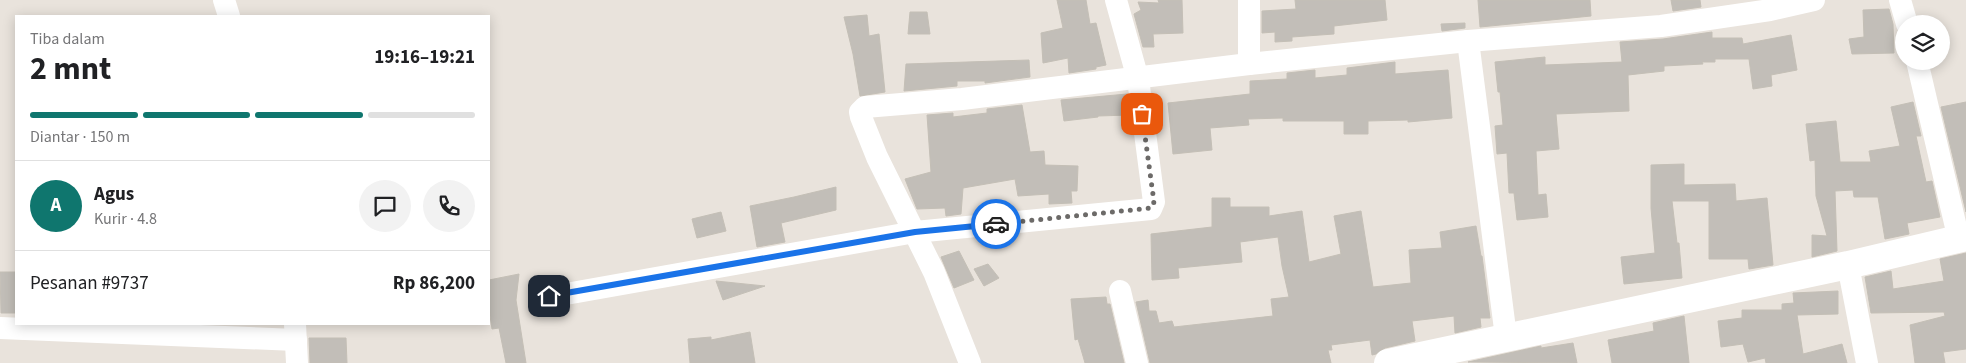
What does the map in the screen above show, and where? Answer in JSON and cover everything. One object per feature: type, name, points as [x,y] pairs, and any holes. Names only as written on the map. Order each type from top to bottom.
[{"type":"street","points":[[224,0],[228,15]]},
{"type":"street","points":[[549,296],[915,232],[1151,208],[1154,202],[1138,79],[1116,0]]},
{"type":"street","points":[[1248,0],[1249,64]]},
{"type":"street","points":[[970,363],[934,272],[877,157],[861,117],[862,109],[865,107],[962,99],[1249,64],[1468,41],[1661,26],[1770,10],[1814,0]]},
{"type":"street","points":[[1900,0],[1905,15]]},
{"type":"street","points":[[1468,41],[1506,337]]},
{"type":"street","points":[[1388,363],[1848,265],[1962,238],[1919,70]]},
{"type":"street","points":[[1848,265],[1867,363]]},
{"type":"street","points":[[1120,291],[1137,363]]},
{"type":"street","points":[[0,328],[296,332],[297,363]]},
{"type":"building","points":[[1057,0],[1086,0],[1090,24],[1096,23],[1106,65],[1096,67],[1096,69],[1069,73],[1068,58],[1043,63],[1041,33],[1063,28]]},
{"type":"building","points":[[1158,0],[1182,0],[1183,33],[1153,34],[1154,47],[1143,47],[1134,14],[1141,10],[1138,2],[1159,3]]},
{"type":"building","points":[[1295,0],[1385,0],[1387,20],[1334,26],[1334,34],[1292,37],[1292,41],[1275,42],[1275,32],[1262,33],[1262,11],[1296,9]]},
{"type":"building","points":[[1478,0],[1590,0],[1591,16],[1480,27]]},
{"type":"building","points":[[1671,0],[1700,0],[1701,7],[1673,11]]},
{"type":"building","points":[[1889,9],[1893,24],[1894,53],[1852,54],[1849,39],[1864,37],[1863,10]]},
{"type":"building","points":[[910,12],[927,12],[930,34],[908,34]]},
{"type":"building","points":[[867,15],[869,36],[879,34],[885,92],[860,96],[844,17]]},
{"type":"building","points":[[1465,23],[1465,28],[1442,31],[1441,24]]},
{"type":"building","points":[[1712,32],[1712,38],[1742,38],[1743,44],[1791,35],[1797,70],[1771,75],[1772,86],[1753,89],[1749,59],[1715,59],[1715,62],[1664,66],[1664,71],[1628,75],[1629,111],[1556,114],[1559,149],[1536,151],[1538,195],[1546,194],[1548,217],[1517,220],[1514,193],[1509,193],[1507,153],[1497,154],[1495,126],[1503,125],[1495,62],[1545,57],[1545,65],[1622,62],[1620,42],[1663,39]]},
{"type":"building","points":[[1029,60],[1030,77],[985,83],[985,81],[957,81],[957,86],[904,91],[906,64]]},
{"type":"building","points":[[1395,62],[1395,74],[1448,70],[1452,118],[1408,122],[1408,120],[1368,121],[1368,134],[1344,134],[1344,121],[1283,121],[1283,118],[1248,119],[1249,125],[1210,128],[1212,150],[1173,154],[1168,103],[1250,94],[1250,81],[1287,79],[1287,73],[1315,70],[1315,78],[1347,75],[1347,68]]},
{"type":"building","points":[[1127,94],[1129,115],[1098,116],[1064,121],[1061,100]]},
{"type":"building","points":[[1913,102],[1921,136],[1916,136],[1926,182],[1932,181],[1940,217],[1907,223],[1909,234],[1885,239],[1878,197],[1854,197],[1853,190],[1835,191],[1837,251],[1812,257],[1812,235],[1827,236],[1816,196],[1815,160],[1810,161],[1806,124],[1836,121],[1840,162],[1871,162],[1869,151],[1900,146],[1891,107]]},
{"type":"building","points":[[1966,102],[1966,212],[1941,107]]},
{"type":"building","points":[[1022,105],[1030,152],[1044,151],[1045,165],[1078,166],[1077,191],[1071,191],[1072,203],[1049,204],[1049,194],[1018,196],[1015,179],[963,188],[961,214],[946,216],[945,208],[917,209],[905,179],[931,172],[927,115],[953,113],[953,117],[987,113],[987,109]]},
{"type":"building","points":[[1684,164],[1684,185],[1735,184],[1736,201],[1767,198],[1773,265],[1749,269],[1748,259],[1709,259],[1709,201],[1672,201],[1677,243],[1679,243],[1682,278],[1624,284],[1621,257],[1655,253],[1651,208],[1651,165]]},
{"type":"building","points":[[836,187],[836,210],[781,223],[785,242],[757,247],[750,206]]},
{"type":"building","points":[[1212,198],[1230,198],[1230,207],[1269,207],[1269,216],[1302,211],[1309,262],[1341,254],[1334,216],[1361,211],[1373,287],[1411,283],[1409,250],[1442,248],[1440,232],[1476,226],[1490,318],[1480,318],[1481,327],[1455,333],[1454,316],[1412,321],[1415,341],[1385,348],[1372,355],[1370,340],[1331,345],[1332,350],[1328,350],[1331,363],[1150,363],[1136,302],[1148,300],[1149,311],[1156,311],[1159,323],[1172,321],[1174,327],[1273,316],[1271,299],[1289,297],[1278,237],[1240,242],[1242,262],[1178,268],[1179,278],[1152,280],[1151,234],[1212,227]]},
{"type":"building","points":[[721,212],[726,231],[697,238],[692,219]]},
{"type":"building","points":[[959,251],[974,280],[954,288],[941,257]]},
{"type":"building","points":[[1966,253],[1966,349],[1943,352],[1945,363],[1915,363],[1910,325],[1945,316],[1944,312],[1871,313],[1865,277],[1891,271],[1893,289],[1944,281],[1940,259]]},
{"type":"building","points":[[988,264],[999,278],[984,286],[974,269]]},
{"type":"building","points":[[0,272],[15,272],[15,313],[1,313]]},
{"type":"building","points":[[519,274],[516,300],[526,363],[506,363],[499,328],[492,329],[490,280]]},
{"type":"building","points":[[716,281],[765,286],[723,300]]},
{"type":"building","points":[[1838,291],[1838,314],[1797,315],[1803,354],[1842,344],[1847,363],[1766,363],[1765,358],[1748,362],[1743,344],[1721,347],[1718,321],[1742,318],[1742,310],[1782,310],[1782,304],[1794,303],[1793,293]]},
{"type":"building","points":[[1106,297],[1107,304],[1110,304],[1124,363],[1085,363],[1078,339],[1075,340],[1071,299]]},
{"type":"building","points":[[1684,316],[1689,363],[1612,363],[1608,340],[1654,331],[1653,323]]},
{"type":"building","points":[[750,332],[755,363],[690,363],[688,339],[711,337],[711,340]]},
{"type":"building","points":[[309,338],[346,338],[347,363],[310,363]]},
{"type":"building","points":[[1573,343],[1577,363],[1468,362],[1541,346],[1541,348]]},
{"type":"way so far","points":[[996,224],[1151,208],[1154,202],[1142,114]]},
{"type":"route","points":[[549,296],[915,232],[996,224]]}]
